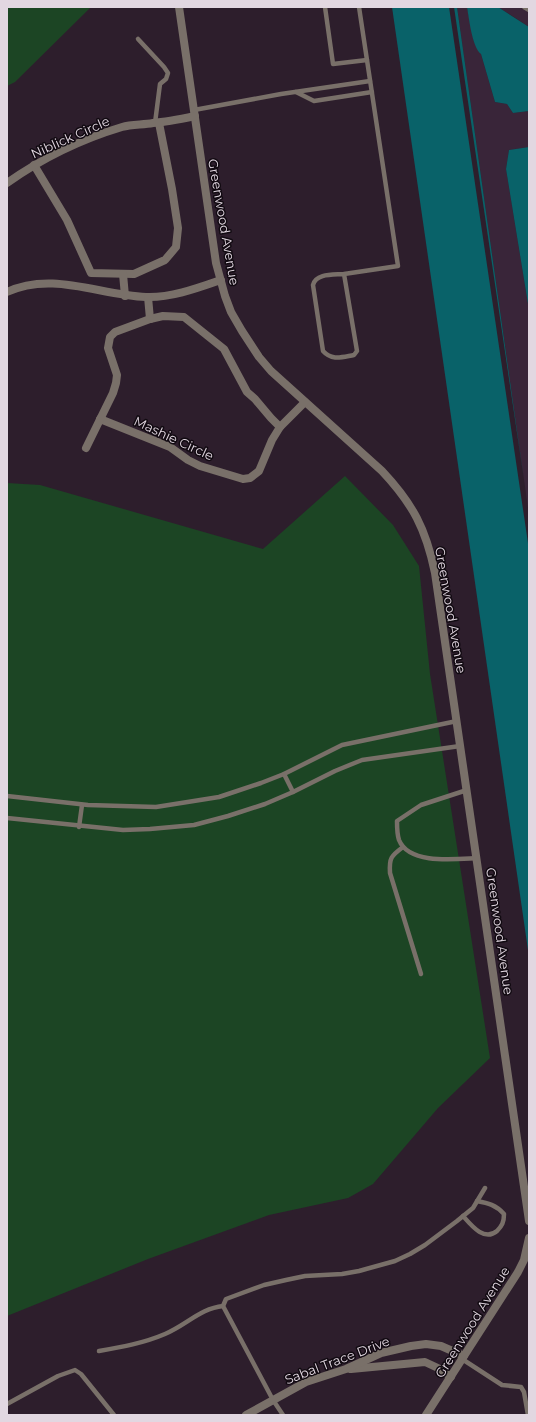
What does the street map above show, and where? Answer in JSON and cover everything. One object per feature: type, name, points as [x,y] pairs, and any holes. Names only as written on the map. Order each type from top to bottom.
[{"type":"street","name":"Greenwood Avenue","points":[[179,7],[216,263],[231,312],[250,345],[271,371],[382,471],[397,487],[417,516],[425,533],[435,573],[529,1221]]},
{"type":"street","name":"Niblick Circle","points":[[7,183],[50,156],[78,144],[124,127],[157,123],[195,113]]},
{"type":"street","points":[[34,165],[67,220],[91,273],[134,274],[165,260],[176,247],[178,228],[172,189],[157,123]]},
{"type":"street","points":[[123,274],[125,296]]},
{"type":"street","points":[[7,292],[40,283],[60,283],[125,296],[148,297],[175,294],[221,280]]},
{"type":"street","points":[[148,297],[150,319]]},
{"type":"street","points":[[86,448],[113,393],[116,383],[117,376],[108,348],[110,337],[115,332],[150,319],[163,316],[184,317],[218,344],[228,355],[247,392],[280,427]]},
{"type":"street","name":"Mashie Circle","points":[[100,419],[170,447],[188,460],[200,466],[243,479],[256,475],[272,440],[280,427],[305,402]]},
{"type":"street","name":"Greenwood Avenue","points":[[426,1415],[518,1272],[524,1260],[529,1238]]},
{"type":"street","name":"Sabal Trace Drive","points":[[246,1415],[306,1382],[346,1369],[381,1353],[426,1344],[441,1346],[463,1358]]},
{"type":"street","points":[[346,1369],[425,1362],[440,1369],[451,1377]]},
{"type":"lane","points":[[325,7],[333,64],[367,60]]},
{"type":"lane","points":[[344,274],[357,351],[354,355],[336,358],[330,357],[323,351],[313,285],[314,281],[318,277],[398,266],[359,7]]},
{"type":"lane","points":[[524,7],[529,10]]},
{"type":"lane","points":[[138,39],[164,67],[168,74],[166,79],[160,84],[157,123]]},
{"type":"lane","points":[[195,113],[296,92],[370,81]]},
{"type":"lane","points":[[333,87],[335,97]]},
{"type":"lane","points":[[296,92],[314,101],[372,92]]},
{"type":"lane","points":[[7,796],[82,805],[156,807],[219,797],[284,774],[342,745],[457,721]]},
{"type":"lane","points":[[7,818],[79,827],[123,830],[194,825],[265,804],[362,760],[460,746]]},
{"type":"lane","points":[[284,774],[293,792]]},
{"type":"lane","points":[[467,790],[421,805],[397,822],[397,832],[403,847],[418,856],[437,860],[477,858]]},
{"type":"lane","points":[[79,827],[82,805]]},
{"type":"lane","points":[[403,847],[395,853],[389,861],[390,873],[421,974]]},
{"type":"lane","points":[[223,1306],[226,1299],[232,1296],[286,1280],[305,1276],[359,1271],[395,1261],[425,1245],[473,1208],[485,1188]]},
{"type":"lane","points":[[463,1216],[476,1230],[485,1234],[494,1233],[500,1229],[503,1225],[504,1214],[498,1207],[486,1202],[477,1201]]},
{"type":"lane","points":[[99,1351],[125,1347],[151,1339],[175,1329],[203,1312],[215,1307],[223,1306]]},
{"type":"lane","points":[[223,1306],[282,1415]]},
{"type":"lane","points":[[463,1358],[502,1385],[521,1387],[524,1392],[528,1415]]},
{"type":"lane","points":[[7,1404],[58,1376],[75,1370],[82,1374],[114,1415]]},
{"type":"shaded area","points":[[457,7],[467,7],[474,42],[481,54],[495,102],[507,104],[513,113],[529,111],[529,147],[509,150],[506,169],[529,310],[529,515]]},
{"type":"shaded area","points":[[498,7],[529,7],[529,27],[514,17]]},
{"type":"green space","points":[[7,7],[91,7],[15,82],[7,86]]},
{"type":"green space","points":[[345,476],[393,525],[419,566],[430,674],[490,1058],[438,1108],[373,1184],[348,1198],[269,1215],[148,1259],[7,1316],[7,483],[40,485],[263,549]]},
{"type":"water","points":[[392,7],[449,7],[529,550],[529,957]]},
{"type":"water","points":[[454,7],[457,7],[524,480]]},
{"type":"water","points":[[467,7],[498,7],[529,27],[529,111],[513,113],[507,104],[495,102],[481,54],[473,39]]},
{"type":"water","points":[[529,147],[529,310],[506,169],[509,150]]}]
